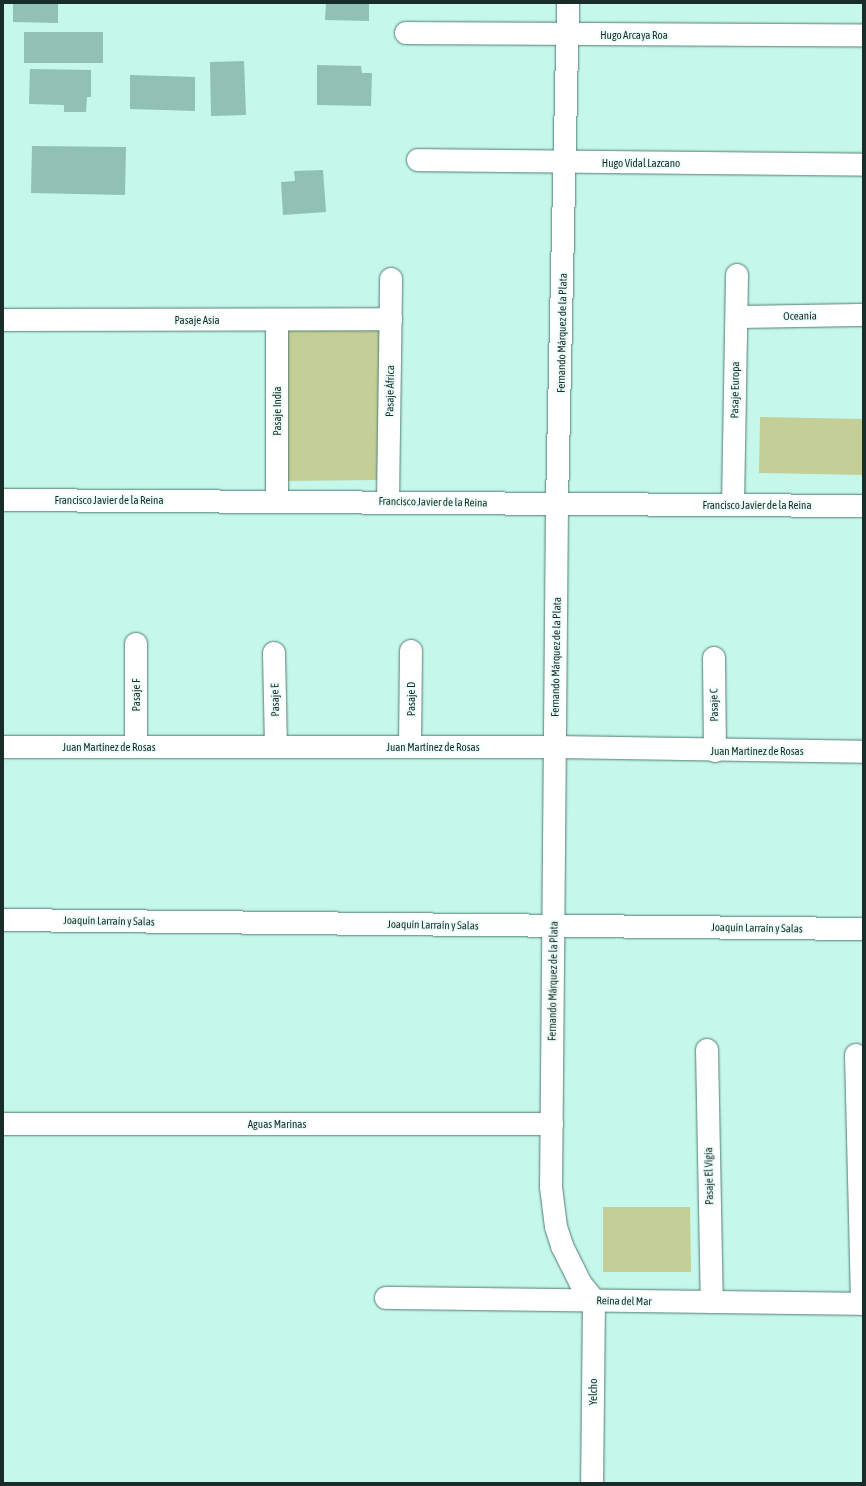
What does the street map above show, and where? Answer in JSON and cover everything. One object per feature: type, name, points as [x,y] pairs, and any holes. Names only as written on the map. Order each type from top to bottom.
[{"type":"street","name":"Fernando Márquez de la Plata","points":[[568,3],[566,163],[557,504],[551,1188],[556,1227],[570,1265],[594,1300]]},
{"type":"street","name":"Hugo Arcaya Roa","points":[[406,33],[567,35],[863,35]]},
{"type":"street","name":"Hugo Vidal Lazcano","points":[[418,160],[566,163],[863,165]]},
{"type":"street","name":"Pasaje Europa","points":[[733,505],[737,275]]},
{"type":"street","name":"Pasaje África","points":[[388,502],[391,279]]},
{"type":"street","name":"Oceanía","points":[[737,316],[863,315]]},
{"type":"street","name":"Pasaje Asia","points":[[3,320],[391,319]]},
{"type":"street","name":"Pasaje India","points":[[277,320],[277,502]]},
{"type":"street","name":"Francisco Javier de la Reina","points":[[3,500],[863,506]]},
{"type":"street","name":"Pasaje F","points":[[136,644],[136,747]]},
{"type":"street","name":"Pasaje D","points":[[410,651],[410,747]]},
{"type":"street","name":"Pasaje E","points":[[274,653],[276,747]]},
{"type":"street","name":"Pasaje C","points":[[714,658],[715,751]]},
{"type":"street","name":"Juan Martínez de Rosas","points":[[3,747],[555,747],[715,751],[863,752]]},
{"type":"street","name":"Joaquín Larraín y Salas","points":[[3,920],[863,929]]},
{"type":"street","name":"Pasaje El Vigia","points":[[707,1050],[712,1302]]},
{"type":"street","points":[[856,1055],[863,1304]]},
{"type":"street","name":"Aguas Marinas","points":[[3,1124],[552,1124]]},
{"type":"street","name":"Reina del Mar","points":[[386,1298],[863,1304]]},
{"type":"street","name":"Yelcho","points":[[592,1483],[594,1300]]},
{"type":"green space","points":[[285,327],[380,328],[378,480],[284,481]]},
{"type":"green space","points":[[760,417],[863,419],[863,475],[759,473]]},
{"type":"green space","points":[[603,1207],[690,1207],[691,1272],[603,1272]]},
{"type":"building","points":[[13,3],[58,3],[58,23],[13,22]]},
{"type":"building","points":[[326,3],[369,3],[369,21],[325,20]]},
{"type":"building","points":[[24,32],[103,32],[103,63],[24,63]]},
{"type":"building","points":[[244,61],[246,115],[211,116],[210,62]]},
{"type":"building","points":[[317,65],[361,66],[362,73],[372,73],[371,106],[317,105]]},
{"type":"building","points":[[30,69],[91,70],[91,97],[87,97],[86,112],[64,112],[64,105],[29,104]]},
{"type":"building","points":[[130,75],[195,77],[195,111],[130,109]]},
{"type":"building","points":[[32,146],[126,147],[125,195],[31,193]]},
{"type":"building","points":[[323,170],[326,212],[283,215],[281,182],[295,181],[294,171]]}]
